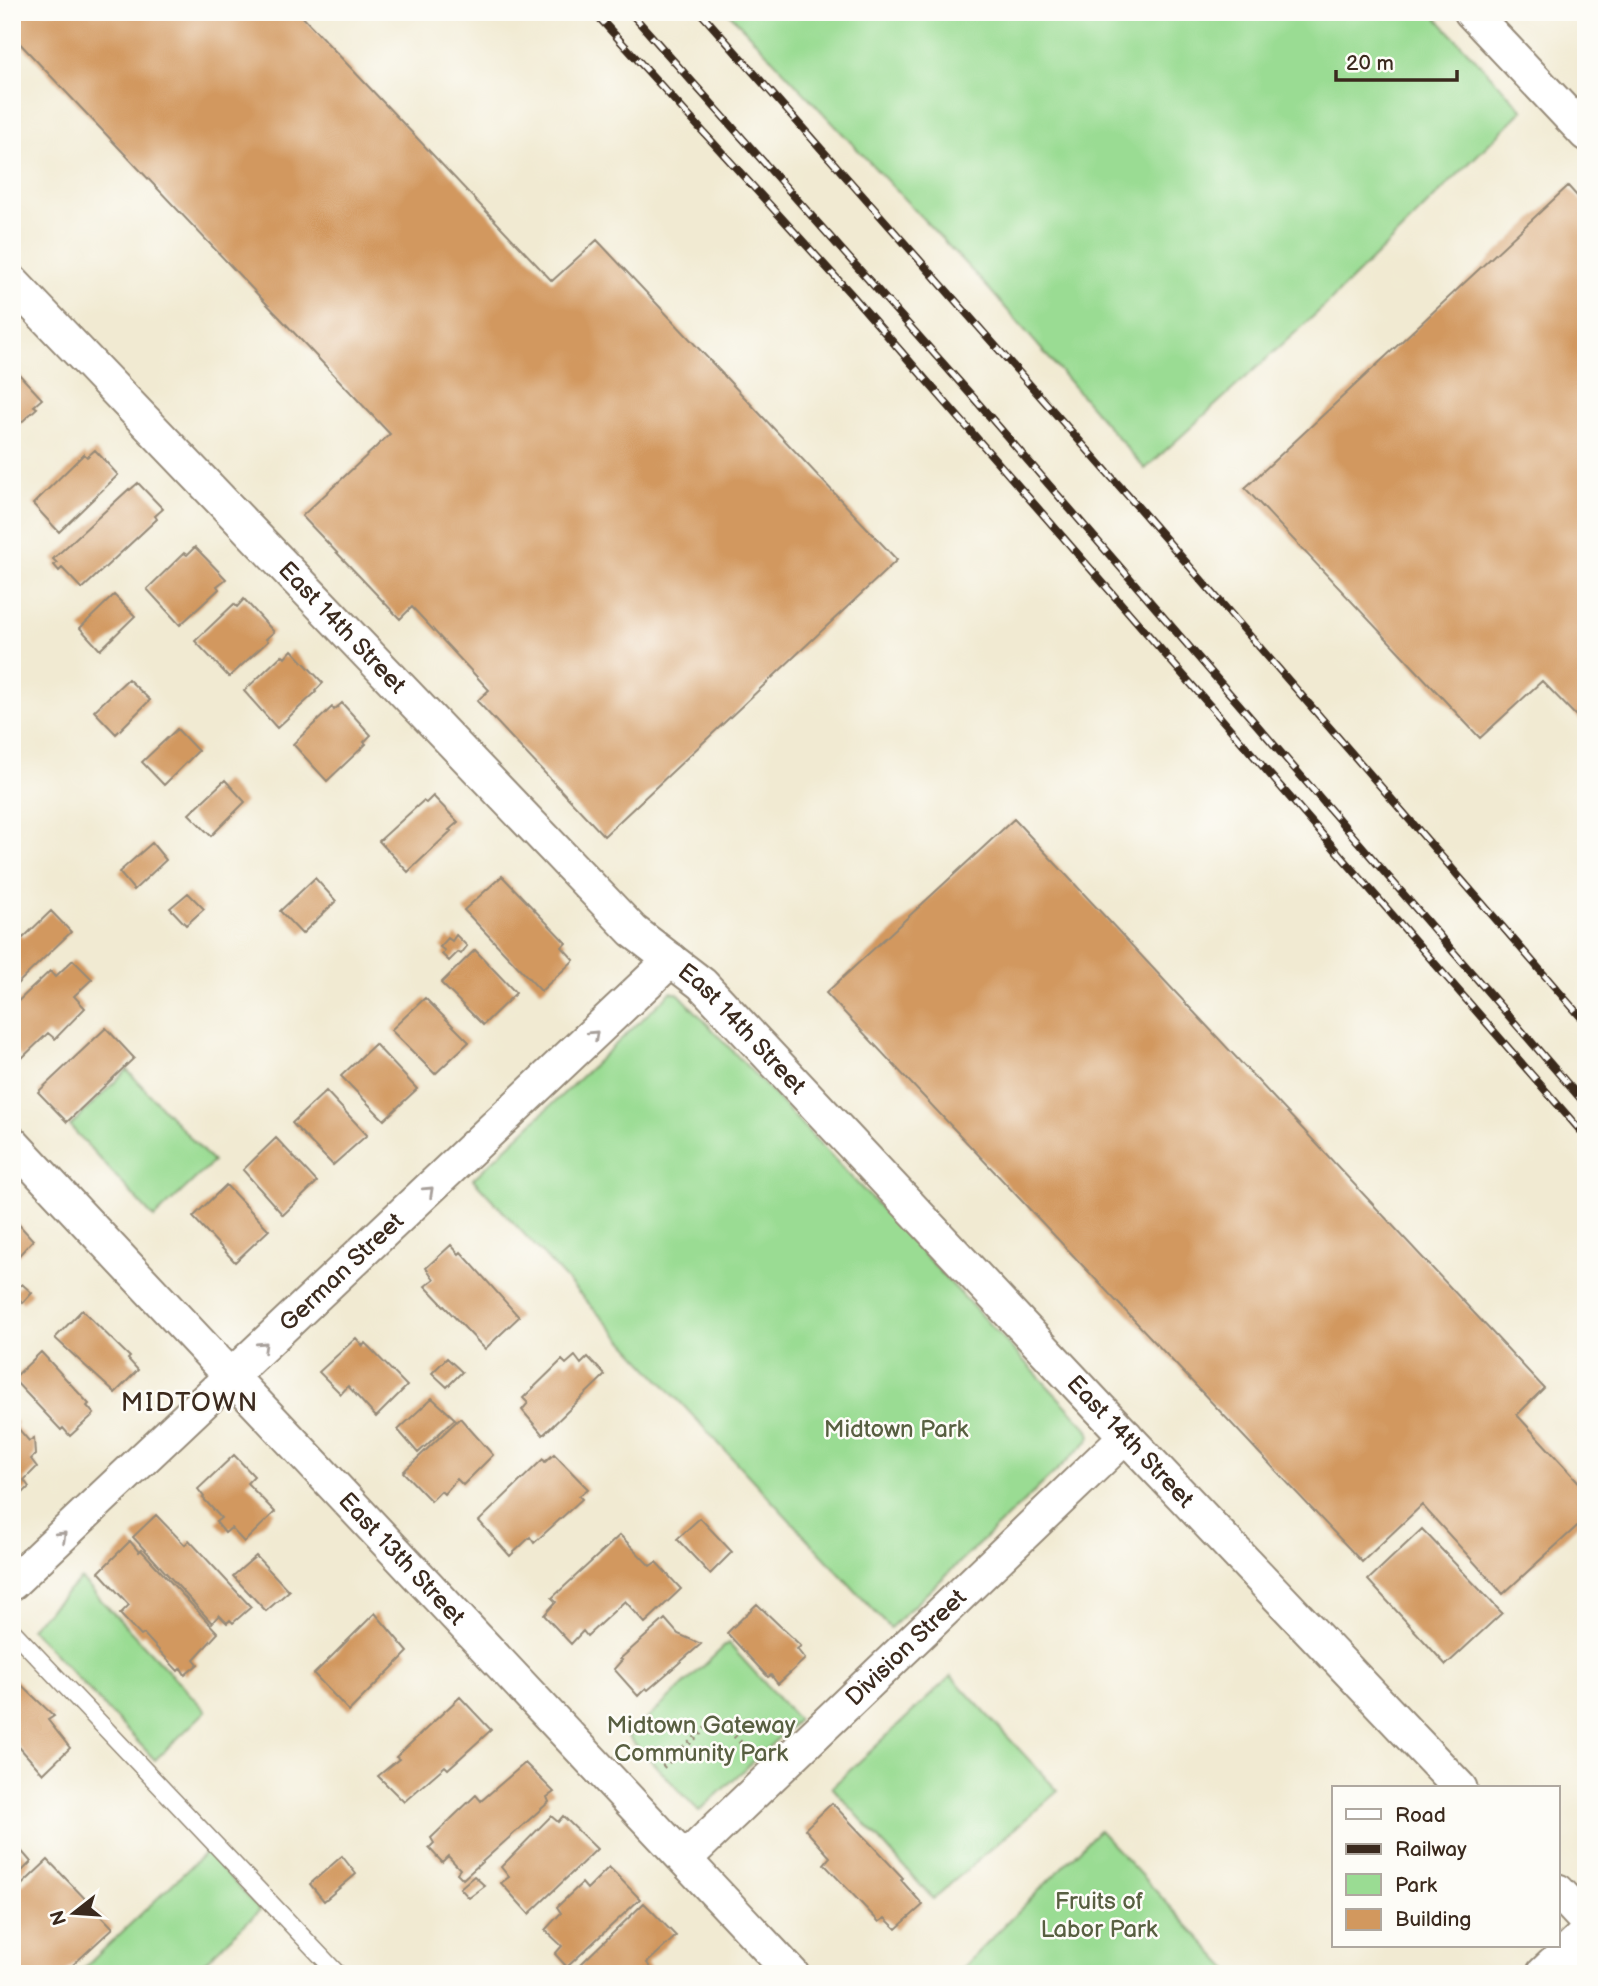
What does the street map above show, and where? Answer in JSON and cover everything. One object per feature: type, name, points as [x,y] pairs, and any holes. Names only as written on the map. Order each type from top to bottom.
[{"type":"street","points":[[1471,12],[1579,114]]},
{"type":"street","name":"East 14th Street","points":[[12,282],[633,931],[702,984],[1458,1786]]},
{"type":"street","name":"German Street","points":[[12,1583],[671,960]]},
{"type":"street","name":"East 13th Street","points":[[17,1157],[231,1376],[792,1974]]},
{"type":"street","name":"Division Street","points":[[685,1859],[1126,1436]]},
{"type":"street","points":[[1560,1893],[1586,1921]]},
{"type":"street","points":[[1543,1974],[1586,1933]]},
{"type":"lane","points":[[12,1630],[338,1974]]},
{"type":"path","points":[[663,1767],[718,1718],[749,1751]]},
{"type":"green space","points":[[728,12],[1431,12],[1523,110],[1329,302],[1145,469],[990,290]]},
{"type":"green space","name":"Midtown Park","points":[[671,992],[679,994],[1089,1430],[1091,1436],[1088,1441],[890,1628],[473,1179]]},
{"type":"green space","points":[[127,1070],[213,1162],[154,1218],[70,1126]]},
{"type":"green space","points":[[81,1579],[206,1711],[155,1760],[30,1628]]},
{"type":"green space","name":"Midtown Gateway Community Park","points":[[728,1643],[798,1720],[699,1811],[628,1737]]},
{"type":"green space","points":[[951,1676],[1058,1791],[933,1899],[832,1787]]},
{"type":"green space","name":"Fruits of Labor Park","points":[[1099,1830],[1233,1974],[956,1974]]},
{"type":"green space","points":[[206,1852],[260,1910],[192,1974],[78,1974]]},
{"type":"building","points":[[12,12],[298,12],[552,281],[597,240],[897,560],[604,836],[477,701],[489,690],[412,607],[400,619],[302,516],[390,434],[12,35]]},
{"type":"building","points":[[1568,186],[1586,206],[1586,718],[1582,722],[1542,681],[1480,738],[1245,488]]},
{"type":"building","points":[[17,372],[42,399],[34,406],[37,408],[12,431],[12,377]]},
{"type":"building","points":[[95,450],[118,475],[59,532],[33,504],[84,454],[87,457]]},
{"type":"building","points":[[138,483],[163,509],[155,516],[157,519],[82,589],[62,568],[59,571],[53,559]]},
{"type":"building","points":[[195,547],[226,579],[217,586],[219,589],[180,625],[147,589],[184,553],[187,555]]},
{"type":"building","points":[[114,595],[135,616],[100,650],[80,628]]},
{"type":"building","points":[[244,599],[274,632],[266,639],[268,641],[229,677],[195,641],[234,604],[237,607]]},
{"type":"building","points":[[292,650],[323,683],[277,728],[244,691],[282,655],[285,658]]},
{"type":"building","points":[[128,679],[150,700],[116,734],[94,711]]},
{"type":"building","points":[[342,703],[371,735],[364,742],[366,744],[327,781],[293,744],[332,707],[334,710]]},
{"type":"building","points":[[177,729],[198,751],[164,785],[142,762]]},
{"type":"building","points":[[225,780],[245,802],[211,836],[189,814]]},
{"type":"building","points":[[433,796],[458,822],[408,872],[379,841],[423,801],[426,803]]},
{"type":"building","points":[[1014,819],[1544,1388],[1517,1415],[1586,1490],[1586,1518],[1503,1594],[1422,1505],[1362,1562],[826,993]]},
{"type":"building","points":[[152,843],[166,860],[134,890],[119,872]]},
{"type":"building","points":[[502,876],[566,943],[562,947],[574,960],[541,991],[464,910]]},
{"type":"building","points":[[315,878],[336,901],[302,934],[280,911]]},
{"type":"building","points":[[188,893],[204,909],[186,925],[170,908]]},
{"type":"building","points":[[51,911],[71,932],[12,989],[12,925],[23,938]]},
{"type":"building","points":[[456,935],[467,946],[461,954],[458,952],[449,961],[442,954],[445,951],[440,947],[448,938],[452,941]]},
{"type":"building","points":[[475,950],[516,993],[483,1025],[441,983]]},
{"type":"building","points":[[73,960],[92,979],[74,996],[85,1008],[55,1039],[48,1033],[22,1058],[12,1048],[12,1007],[50,971],[55,977]]},
{"type":"building","points":[[425,998],[469,1042],[435,1074],[391,1030]]},
{"type":"building","points":[[106,1028],[134,1058],[67,1122],[38,1092]]},
{"type":"building","points":[[375,1044],[417,1089],[384,1120],[341,1076]]},
{"type":"building","points":[[326,1091],[367,1135],[333,1165],[292,1123]]},
{"type":"building","points":[[276,1138],[317,1182],[283,1215],[243,1170]]},
{"type":"building","points":[[226,1185],[269,1230],[235,1262],[193,1217]]},
{"type":"building","points":[[12,1217],[33,1240],[12,1263]]},
{"type":"building","points":[[451,1245],[459,1254],[461,1252],[519,1317],[485,1349],[425,1286],[434,1279],[426,1268]]},
{"type":"building","points":[[22,1284],[32,1293],[23,1303],[13,1292]]},
{"type":"building","points":[[82,1310],[130,1357],[128,1359],[138,1370],[115,1393],[55,1338]]},
{"type":"building","points":[[356,1338],[363,1346],[365,1343],[407,1386],[376,1417],[348,1386],[341,1394],[319,1372]]},
{"type":"building","points":[[41,1352],[89,1404],[87,1406],[94,1414],[70,1436],[63,1428],[61,1430],[13,1379]]},
{"type":"building","points":[[575,1356],[581,1364],[588,1357],[605,1375],[543,1435],[522,1410],[528,1403],[523,1398],[562,1360],[566,1364]]},
{"type":"building","points":[[447,1358],[462,1372],[447,1387],[432,1373]]},
{"type":"building","points":[[432,1398],[455,1419],[418,1453],[398,1430]]},
{"type":"building","points":[[12,1417],[29,1441],[34,1438],[35,1455],[31,1459],[37,1467],[24,1480],[29,1487],[20,1496],[14,1487],[12,1489]]},
{"type":"building","points":[[460,1418],[493,1455],[463,1485],[457,1479],[444,1494],[441,1491],[431,1501],[403,1472]]},
{"type":"building","points":[[554,1454],[588,1489],[579,1496],[582,1499],[534,1543],[530,1537],[510,1556],[479,1521],[543,1459],[545,1462]]},
{"type":"building","points":[[234,1455],[254,1476],[247,1483],[275,1512],[244,1542],[231,1528],[225,1533],[216,1522],[221,1518],[198,1489]]},
{"type":"building","points":[[156,1515],[185,1545],[189,1540],[251,1607],[233,1623],[230,1620],[227,1623],[219,1615],[212,1623],[133,1537]]},
{"type":"building","points":[[700,1518],[732,1552],[710,1574],[677,1539]]},
{"type":"building","points":[[1422,1529],[1502,1613],[1446,1665],[1368,1580]]},
{"type":"building","points":[[620,1535],[650,1566],[656,1562],[681,1589],[645,1623],[625,1601],[587,1636],[583,1631],[571,1644],[544,1615],[556,1602],[552,1598]]},
{"type":"building","points":[[130,1541],[218,1633],[194,1659],[198,1664],[185,1675],[181,1668],[178,1671],[144,1634],[141,1636],[120,1614],[129,1605],[99,1572]]},
{"type":"building","points":[[256,1556],[289,1591],[266,1611],[233,1576]]},
{"type":"building","points":[[757,1604],[801,1646],[797,1649],[805,1659],[778,1684],[771,1675],[768,1677],[727,1633]]},
{"type":"building","points":[[375,1613],[408,1652],[349,1711],[314,1674]]},
{"type":"building","points":[[665,1619],[678,1634],[701,1644],[638,1696],[614,1669],[622,1660],[620,1659]]},
{"type":"building","points":[[12,1676],[54,1716],[48,1720],[70,1748],[43,1774],[12,1739]]},
{"type":"building","points":[[460,1697],[491,1730],[448,1769],[445,1766],[404,1802],[378,1776],[399,1759],[396,1757]]},
{"type":"building","points":[[525,1763],[554,1792],[547,1797],[549,1802],[463,1879],[457,1873],[460,1869],[448,1856],[442,1862],[429,1848],[434,1843],[431,1838],[476,1795],[481,1801]]},
{"type":"building","points":[[832,1803],[903,1878],[901,1880],[923,1905],[896,1929],[885,1918],[879,1922],[824,1864],[830,1857],[805,1829]]},
{"type":"building","points":[[551,1816],[558,1822],[563,1816],[597,1849],[529,1914],[501,1883],[509,1877],[501,1867]]},
{"type":"building","points":[[12,1840],[31,1862],[12,1881]]},
{"type":"building","points":[[342,1856],[356,1874],[324,1901],[310,1884]]},
{"type":"building","points":[[48,1860],[113,1928],[63,1974],[12,1974],[12,1894]]},
{"type":"building","points":[[609,1867],[640,1899],[567,1967],[555,1954],[562,1946],[545,1930],[561,1913],[557,1907],[582,1883],[587,1889]]},
{"type":"building","points":[[474,1876],[485,1886],[469,1898],[460,1888]]},
{"type":"building","points":[[644,1903],[676,1936],[647,1963],[655,1974],[575,1974],[582,1968],[580,1965]]},
{"type":"railway","points":[[594,12],[851,294],[1586,1137]]},
{"type":"railway","points":[[630,12],[972,396],[1586,1105]]},
{"type":"railway","points":[[700,12],[1138,507],[1586,1023]]},
{"type":"district","name":"MIDTOWN","points":[[190,1403]]}]
